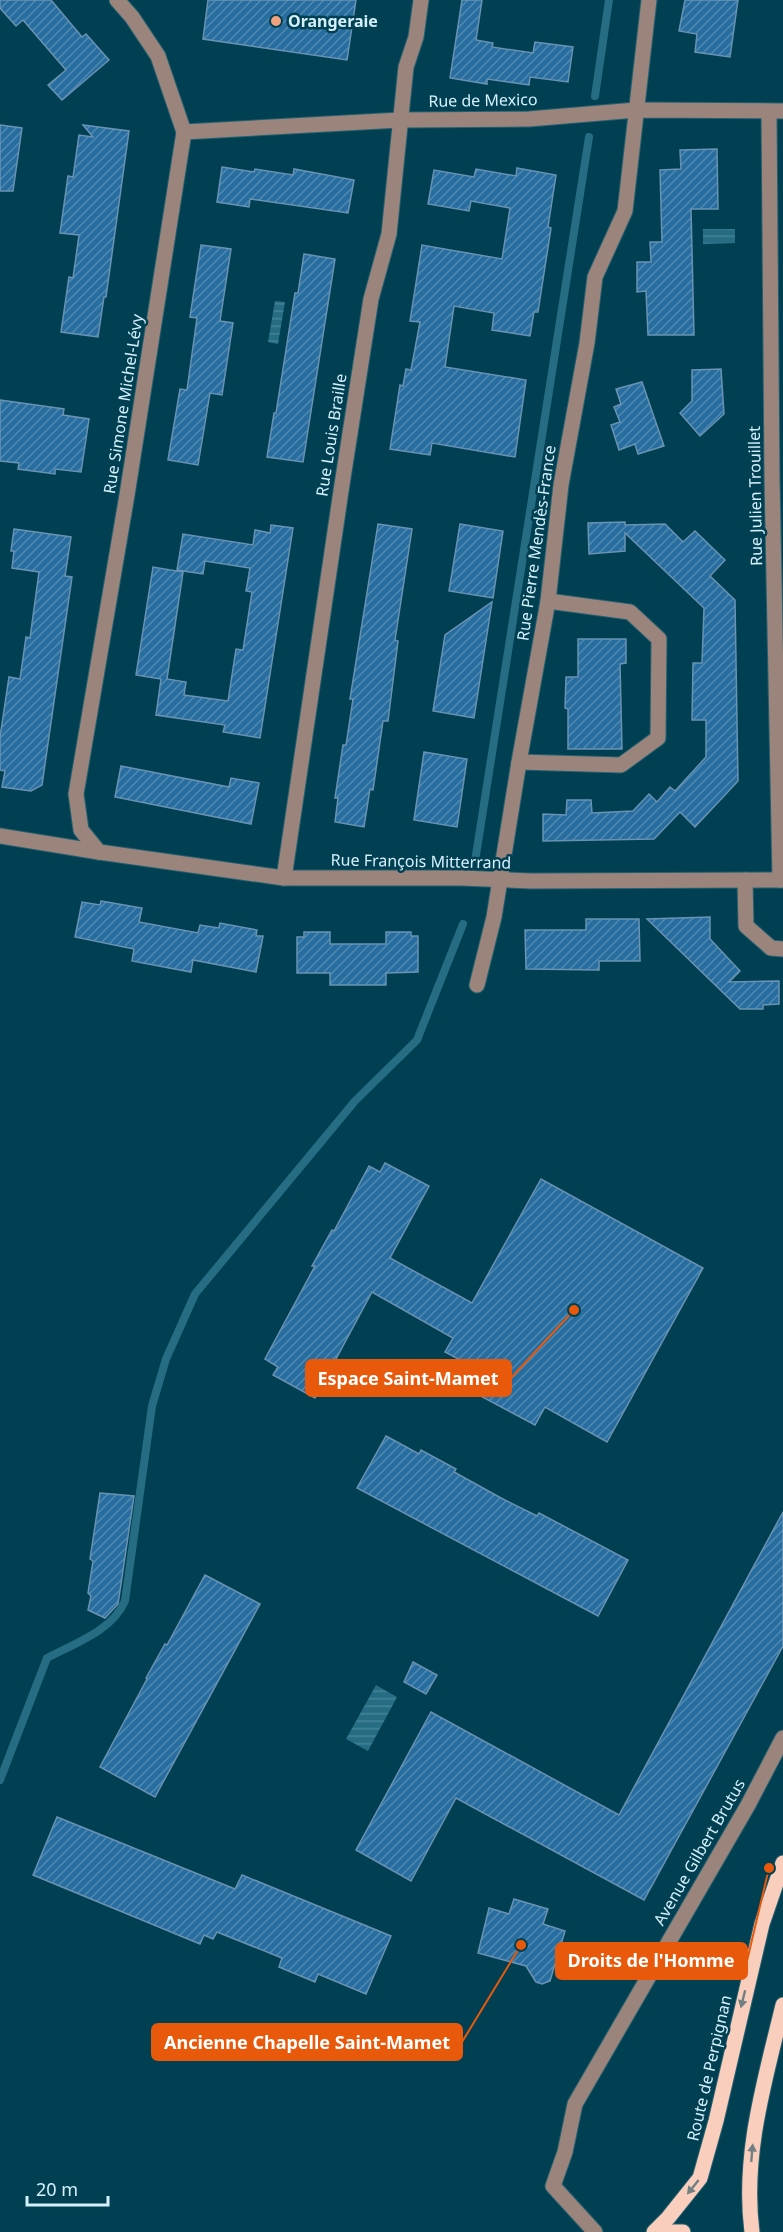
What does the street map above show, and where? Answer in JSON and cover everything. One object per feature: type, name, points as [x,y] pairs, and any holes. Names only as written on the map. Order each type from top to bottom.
[{"type":"main road","name":"Route de Perpignan","points":[[654,2232],[700,2178],[716,2121],[762,1924],[783,1863]]},
{"type":"main road","points":[[752,2232],[748,2203],[755,2122],[783,2005]]},
{"type":"main road","points":[[671,2232],[683,2232]]},
{"type":"street","name":"Rue Simone Michel-Lévy","points":[[99,852],[81,830],[76,794],[129,483],[184,132],[158,56],[132,17],[117,0]]},
{"type":"street","name":"Rue Louis Braille","points":[[284,878],[340,491],[371,299],[389,234],[406,67],[416,38],[421,0]]},
{"type":"street","name":"Rue Pierre Mendès-France","points":[[477,985],[494,917],[548,601],[561,485],[587,343],[595,277],[625,211],[649,0]]},
{"type":"street","name":"Rue de Mexico","points":[[184,132],[400,120],[530,119],[636,110],[776,112]]},
{"type":"street","name":"Rue Julien Trouillet","points":[[776,112],[771,382],[781,880]]},
{"type":"street","points":[[519,762],[621,765],[658,738],[658,639],[630,612],[548,601]]},
{"type":"street","name":"Rue François Mitterrand","points":[[0,836],[284,878],[531,881],[781,880]]},
{"type":"street","points":[[745,879],[746,926],[771,948],[783,949]]},
{"type":"street","name":"Avenue Gilbert Brutus","points":[[596,2232],[553,2186],[566,2152],[575,2104],[783,1738]]},
{"type":"water","points":[[703,229],[735,229],[735,243],[703,244]]},
{"type":"water","points":[[275,301],[285,302],[278,344],[268,342]]},
{"type":"water","points":[[376,1685],[397,1697],[368,1751],[346,1739]]},
{"type":"building","points":[[0,0],[51,0],[82,37],[86,34],[109,60],[62,100],[48,85],[66,70],[23,20],[16,26],[0,8]]},
{"type":"building","name":"Orangeraie","points":[[208,0],[356,0],[347,60],[203,39]]},
{"type":"building","points":[[462,0],[482,0],[476,40],[493,43],[492,47],[533,53],[535,42],[573,47],[568,82],[530,77],[529,85],[487,79],[487,84],[450,78]]},
{"type":"building","points":[[685,0],[738,0],[730,57],[695,52],[697,34],[679,31]]},
{"type":"building","points":[[0,125],[22,128],[13,191],[0,191]]},
{"type":"building","points":[[83,125],[129,131],[106,297],[104,297],[98,337],[61,332],[69,277],[73,278],[79,235],[60,233],[68,176],[73,177],[79,135],[93,137]]},
{"type":"building","points":[[717,149],[718,209],[691,209],[694,335],[648,335],[646,291],[637,292],[637,262],[651,262],[650,242],[662,242],[660,170],[681,169],[680,150]]},
{"type":"building","points":[[222,167],[293,175],[294,169],[354,180],[348,213],[250,199],[249,207],[217,202]]},
{"type":"building","points":[[517,168],[556,175],[548,227],[551,228],[538,312],[534,312],[530,336],[492,330],[494,313],[454,306],[445,367],[526,380],[515,457],[432,443],[430,455],[390,449],[400,385],[403,386],[406,369],[411,370],[420,322],[410,321],[422,245],[502,259],[510,208],[471,201],[469,211],[428,204],[434,170],[474,177],[476,169],[516,176]]},
{"type":"building","points":[[201,245],[231,249],[220,321],[233,323],[222,395],[210,393],[198,465],[168,460],[180,389],[187,390],[197,318],[190,317]]},
{"type":"building","points":[[304,254],[335,259],[303,462],[267,457],[295,293],[298,293]]},
{"type":"building","points":[[721,369],[724,414],[700,436],[680,413],[692,401],[692,370]]},
{"type":"building","points":[[642,382],[664,446],[638,454],[635,444],[619,450],[611,425],[620,422],[614,407],[621,404],[616,389]]},
{"type":"building","points":[[0,400],[64,409],[63,415],[89,419],[81,472],[55,469],[55,474],[18,469],[19,463],[0,461]]},
{"type":"building","points":[[625,522],[625,525],[665,524],[683,542],[695,531],[725,560],[710,576],[735,600],[738,781],[695,827],[680,812],[654,839],[543,841],[543,814],[566,815],[567,800],[591,800],[592,813],[633,811],[649,794],[657,802],[670,787],[675,791],[706,757],[706,720],[692,720],[693,663],[702,663],[704,608],[625,533],[625,551],[589,554],[588,523]]},
{"type":"building","points":[[378,524],[412,529],[395,640],[398,641],[388,721],[383,721],[373,790],[370,789],[364,827],[335,822],[338,798],[335,798],[343,745],[346,745],[353,699],[350,699]]},
{"type":"building","points":[[460,524],[503,531],[493,598],[449,591]]},
{"type":"building","points":[[271,525],[293,528],[260,738],[223,732],[225,725],[156,715],[161,679],[136,675],[153,567],[183,572],[167,679],[186,682],[184,695],[228,701],[236,649],[243,650],[252,592],[246,591],[250,568],[205,561],[203,574],[177,570],[183,534],[253,545],[255,530],[270,533]]},
{"type":"building","points":[[14,529],[71,537],[65,576],[72,577],[42,785],[31,791],[2,787],[5,771],[0,770],[0,737],[9,677],[20,679],[26,637],[30,638],[39,572],[12,568],[14,551],[11,551]]},
{"type":"building","points":[[492,602],[474,718],[433,711],[445,635]]},
{"type":"building","points":[[578,639],[626,639],[626,663],[620,664],[622,749],[568,749],[568,709],[565,708],[566,677],[578,677]]},
{"type":"building","points":[[424,752],[467,759],[457,827],[414,820]]},
{"type":"building","points":[[121,766],[229,787],[231,778],[259,783],[251,824],[115,797]]},
{"type":"building","points":[[101,901],[142,908],[139,922],[198,933],[200,925],[219,928],[220,923],[257,930],[256,936],[263,936],[256,972],[193,960],[191,972],[132,961],[134,949],[75,937],[82,902],[100,905]]},
{"type":"building","points":[[710,917],[710,939],[740,971],[729,982],[779,981],[779,1004],[763,1005],[763,1009],[740,1009],[647,919]]},
{"type":"building","points":[[586,919],[639,919],[640,961],[599,961],[599,970],[526,969],[525,930],[586,930]]},
{"type":"building","points":[[304,932],[330,932],[330,944],[386,944],[386,932],[411,932],[411,936],[418,936],[418,972],[386,973],[386,985],[330,985],[330,973],[297,973],[297,937],[304,937]]},
{"type":"building","points":[[385,1163],[429,1186],[390,1258],[472,1303],[541,1179],[703,1268],[607,1442],[545,1407],[535,1425],[458,1384],[468,1364],[445,1352],[453,1338],[372,1292],[315,1398],[273,1375],[278,1367],[265,1359],[315,1266],[312,1266],[369,1166],[380,1172]]},
{"type":"building","points":[[386,1436],[419,1454],[421,1450],[456,1469],[454,1472],[501,1498],[537,1516],[539,1513],[628,1560],[598,1616],[357,1488]]},
{"type":"building","points":[[100,1493],[134,1496],[118,1604],[105,1618],[88,1610],[93,1561],[90,1559]]},
{"type":"building","points":[[783,1512],[783,1646],[644,1900],[456,1798],[411,1881],[356,1850],[431,1712],[619,1815]]},
{"type":"building","points":[[205,1575],[260,1604],[155,1797],[100,1767],[146,1678],[165,1644],[167,1645]]},
{"type":"building","points":[[413,1662],[437,1675],[426,1694],[404,1682]]},
{"type":"building","points":[[57,1817],[235,1889],[242,1875],[391,1936],[366,1994],[318,1974],[315,1982],[279,1967],[282,1958],[217,1932],[213,1939],[204,1935],[200,1944],[33,1875]]},
{"type":"building","points":[[514,1899],[548,1909],[543,1924],[565,1931],[550,1981],[542,1984],[536,1982],[526,1966],[478,1953],[489,1908],[509,1914]]},
{"type":"waterway","points":[[595,96],[609,0]]},
{"type":"waterway","points":[[476,855],[589,137]]},
{"type":"waterway","points":[[0,1780],[47,1658],[102,1628],[119,1611],[125,1601],[152,1406],[166,1359],[195,1294],[355,1101],[417,1040],[463,924]]},
{"type":"place","name":"Orangeraie","points":[[276,21]]},
{"type":"place","name":"Espace Saint-Mamet","points":[[574,1310]]},
{"type":"place","name":"Droits de l'Homme","points":[[769,1868]]},
{"type":"place","name":"Ancienne Chapelle Saint-Mamet","points":[[521,1945]]}]
